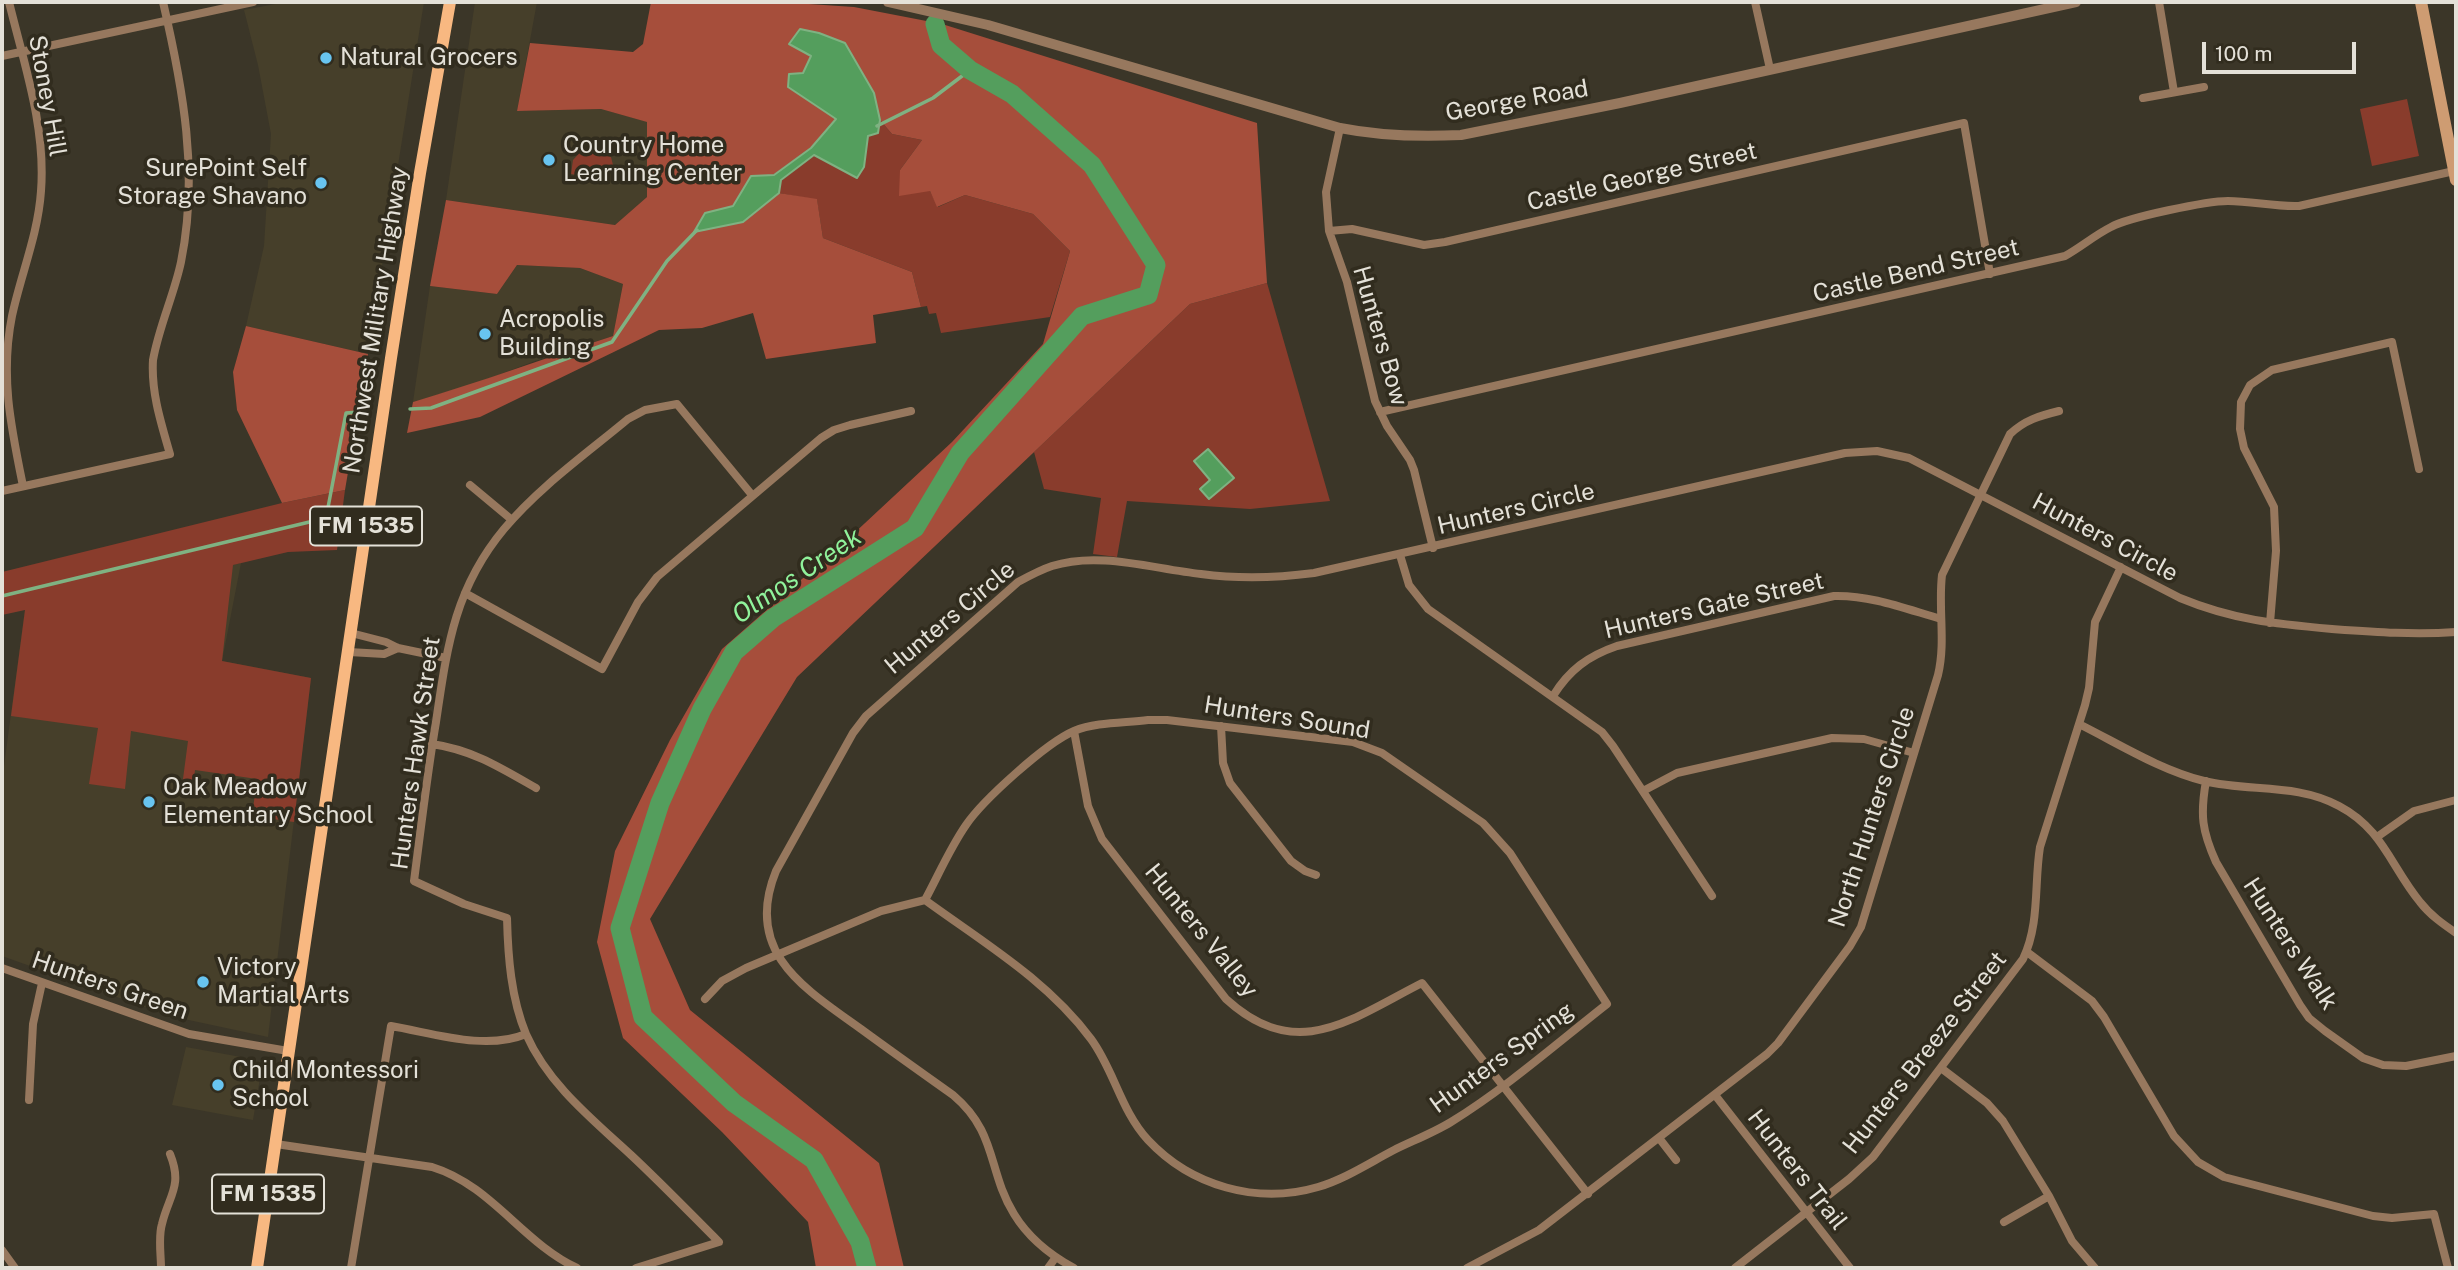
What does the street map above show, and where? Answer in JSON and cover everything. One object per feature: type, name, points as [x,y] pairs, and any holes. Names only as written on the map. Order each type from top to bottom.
[{"type":"main road","name":"Northwest Military Highway","points":[[257,1268],[420,173],[450,2]]},
{"type":"main road","points":[[2421,2],[2455,176]]},
{"type":"street","name":"Stoney Hill","points":[[9,2],[40,136],[42,177],[37,223],[12,318],[6,358],[8,413],[23,486]]},
{"type":"street","points":[[2,491],[170,454],[156,403],[152,373],[153,360],[181,262],[190,159],[180,80],[163,2]]},
{"type":"street","points":[[2,57],[253,2]]},
{"type":"street","name":"George Road","points":[[888,2],[988,25],[1340,128],[1400,135],[1461,135],[1620,103],[2045,5],[2076,2]]},
{"type":"street","points":[[1755,2],[1770,69]]},
{"type":"street","points":[[2159,2],[2174,92]]},
{"type":"street","points":[[2143,98],[2204,87]]},
{"type":"street","name":"Castle George Street","points":[[1329,231],[1352,229],[1424,245],[1445,242],[1964,123],[1990,274]]},
{"type":"street","name":"Hunters Bow","points":[[1340,128],[1326,192],[1329,231],[1347,282],[1375,401],[1415,470],[1433,548]]},
{"type":"street","name":"Castle Bend Street","points":[[1380,412],[2065,256],[2112,226],[2198,205],[2230,201],[2299,206],[2455,176]]},
{"type":"street","points":[[2270,624],[2276,551],[2274,507],[2244,449],[2240,429],[2241,402],[2250,386],[2272,370],[2392,342],[2419,469]]},
{"type":"street","name":"Hunters Hawk Street","points":[[636,1268],[719,1242],[570,1098],[541,1061],[526,1034],[515,1001],[507,918],[464,904],[414,881],[432,744],[449,639],[465,593],[485,555],[512,520],[545,488],[628,419],[645,411],[677,404],[752,495]]},
{"type":"street","points":[[465,593],[602,669],[638,602],[657,577],[806,449],[834,430],[911,411]]},
{"type":"street","name":"North Hunters Circle","points":[[1467,1268],[1539,1230],[1715,1096],[1778,1043],[1850,946],[1861,927],[1940,666],[1942,575],[2010,434],[2022,423],[2059,411]]},
{"type":"street","name":"Hunters Circle","points":[[778,954],[768,925],[771,885],[853,733],[879,704],[1018,582],[1042,569],[1077,561],[1109,561],[1202,575],[1268,578],[1314,573],[1856,451],[1877,451],[1899,455],[2208,610],[2270,624],[2405,635],[2455,632]]},
{"type":"street","points":[[470,485],[512,520]]},
{"type":"street","points":[[1400,555],[1409,585],[1428,609],[1602,732],[1712,896]]},
{"type":"street","name":"Hunters Breeze Street","points":[[1735,1268],[1807,1213],[1873,1157],[2027,952],[2035,923],[2036,871],[2040,847],[2089,688],[2095,621],[2121,567]]},
{"type":"street","name":"Hunters Gate Street","points":[[1553,696],[1578,665],[1608,649],[1834,596],[1871,598],[1941,619]]},
{"type":"street","points":[[351,633],[386,642],[398,649],[446,658]]},
{"type":"street","points":[[349,652],[384,654],[398,649]]},
{"type":"street","name":"Hunters Sound","points":[[925,900],[966,825],[989,799],[1048,746],[1074,731],[1088,726],[1167,720],[1353,742],[1373,748],[1391,758],[1483,822],[1510,853],[1607,1004]]},
{"type":"street","points":[[2078,724],[2166,768],[2206,781],[2312,794],[2351,813],[2377,837],[2417,899],[2433,916],[2456,933]]},
{"type":"street","points":[[1221,726],[1221,750],[1230,783],[1291,861],[1316,875]]},
{"type":"street","name":"Hunters Valley","points":[[1074,731],[1088,806],[1102,839],[1226,999],[1240,1011],[1266,1027],[1285,1032],[1306,1033],[1335,1026],[1422,983],[1502,1086]]},
{"type":"street","points":[[1643,791],[1677,773],[1832,737],[1864,738],[1914,753]]},
{"type":"street","points":[[432,744],[481,757],[536,788]]},
{"type":"street","name":"Hunters Walk","points":[[2206,781],[2202,821],[2205,839],[2309,1018],[2350,1049],[2374,1062],[2406,1066],[2456,1056]]},
{"type":"street","points":[[2377,837],[2414,811],[2456,800]]},
{"type":"street","points":[[705,999],[722,981],[746,968],[881,911],[925,900]]},
{"type":"street","name":"Hunters Spring","points":[[925,900],[1039,982],[1059,1001],[1093,1042],[1126,1109],[1146,1138],[1179,1166],[1218,1186],[1235,1191],[1287,1194],[1340,1179],[1449,1123],[1502,1086],[1607,1004]]},
{"type":"street","points":[[2027,952],[2092,1001],[2174,1136],[2190,1155],[2206,1168],[2224,1177],[2373,1216],[2392,1218],[2434,1214],[2448,1268]]},
{"type":"street","points":[[778,954],[791,975],[807,990],[963,1103],[985,1134],[1013,1213],[1027,1233],[1074,1268]]},
{"type":"street","name":"Hunters Green","points":[[2,968],[189,1034],[289,1051]]},
{"type":"street","points":[[29,1100],[33,1024],[43,983]]},
{"type":"street","points":[[351,1268],[391,1026],[477,1041],[501,1041],[526,1034]]},
{"type":"street","points":[[1941,1068],[1987,1103],[2003,1121],[2049,1196],[2072,1241],[2095,1268]]},
{"type":"street","points":[[1502,1086],[1588,1194]]},
{"type":"street","name":"Hunters Trail","points":[[1715,1096],[1850,1268]]},
{"type":"street","points":[[1659,1138],[1676,1160]]},
{"type":"street","points":[[276,1144],[432,1167],[460,1177],[550,1254],[577,1268]]},
{"type":"street","points":[[161,1268],[162,1222],[177,1184],[170,1154]]},
{"type":"street","points":[[2004,1222],[2049,1196]]},
{"type":"street","points":[[2,1250],[15,1268]]},
{"type":"street","points":[[1048,1268],[1056,1257]]},
{"type":"shaded area","points":[[286,2],[424,2],[368,354],[246,326],[264,246],[271,134],[244,10]]},
{"type":"shaded area","name":"Country Home Learning Center","points":[[475,2],[537,2],[517,111],[601,109],[648,122],[647,197],[615,225],[446,200]]},
{"type":"shaded area","points":[[651,2],[779,2],[854,7],[942,24],[1257,123],[1267,283],[1190,304],[797,677],[650,919],[690,1010],[879,1163],[904,1268],[816,1268],[808,1222],[722,1132],[623,1038],[597,942],[615,851],[670,740],[722,649],[850,537],[952,442],[1043,344],[1070,251],[1033,214],[965,195],[937,207],[930,191],[899,196],[900,170],[922,140],[892,134],[880,120],[874,93],[811,56],[803,74],[836,119],[811,148],[773,175],[751,176],[733,206],[705,213],[694,231],[743,222],[779,193],[817,199],[823,238],[912,272],[921,307],[873,315],[876,343],[766,359],[753,313],[702,328],[659,330],[480,417],[407,433],[413,402],[613,336],[623,284],[580,268],[517,265],[497,294],[430,286],[446,200],[615,225],[647,197],[647,122],[601,109],[517,111],[530,43],[633,52],[643,44]]},
{"type":"shaded area","points":[[800,29],[845,43],[874,93],[880,120],[878,133],[868,136],[864,167],[857,178],[814,155],[781,180],[779,193],[743,222],[694,232],[705,213],[733,206],[751,176],[774,175],[811,148],[836,119],[788,87],[789,74],[803,73],[811,56],[789,44]]},
{"type":"shaded area","points":[[2407,99],[2419,156],[2372,166],[2360,109]]},
{"type":"shaded area","points":[[880,120],[892,134],[922,140],[900,170],[930,191],[938,207],[965,195],[1033,214],[1070,251],[1050,317],[941,333],[936,313],[929,314],[927,306],[921,307],[912,272],[823,238],[817,200],[779,193],[781,181],[814,155],[830,162],[864,167],[868,136],[878,133]]},
{"type":"shaded area","points":[[585,147],[611,157],[614,169],[600,179],[571,174],[573,160]]},
{"type":"shaded area","points":[[517,265],[580,268],[623,284],[613,336],[413,402],[430,286],[497,294]]},
{"type":"shaded area","points":[[1267,283],[1330,501],[1250,509],[1127,501],[1117,557],[1093,554],[1101,498],[1044,489],[1034,452],[1190,304]]},
{"type":"shaded area","points":[[246,326],[368,354],[345,490],[282,503],[237,410],[233,372]]},
{"type":"shaded area","points":[[1208,449],[1234,478],[1209,499],[1200,489],[1210,480],[1194,461]]},
{"type":"shaded area","points":[[345,490],[337,550],[288,552],[233,565],[222,661],[311,678],[294,822],[252,816],[257,779],[195,770],[192,796],[181,794],[188,741],[131,731],[125,789],[89,784],[98,728],[11,716],[25,610],[2,615],[2,572]]},
{"type":"shaded area","name":"Oak Meadow Elementary School","points":[[241,563],[222,661],[311,678],[268,1037],[170,1016],[2,956],[2,781],[25,609]]},
{"type":"shaded area","name":"Child Montessori School","points":[[186,1047],[252,1059],[260,1063],[262,1066],[253,1120],[172,1105]]},
{"type":"waterway","name":"Olmos Creek","points":[[867,1268],[860,1242],[814,1160],[734,1103],[643,1017],[620,928],[660,803],[702,709],[734,652],[773,618],[915,528],[960,453],[1082,316],[1148,295],[1156,265],[1092,165],[1012,94],[970,70],[941,45],[935,24]]},
{"type":"waterway","points":[[877,126],[933,98],[970,70]]},
{"type":"waterway","points":[[410,409],[431,408],[612,342],[667,261],[697,230]]},
{"type":"waterway","points":[[2,596],[326,518],[346,413],[359,412]]},
{"type":"place","name":"Natural Grocers","points":[[326,58]]},
{"type":"place","name":"Country Home Learning Center","points":[[549,160]]},
{"type":"place","name":"SurePoint Self Storage Shavano","points":[[321,183]]},
{"type":"place","name":"Acropolis Building","points":[[485,334]]},
{"type":"place","name":"Oak Meadow Elementary School","points":[[149,802]]},
{"type":"place","name":"Victory Martial Arts","points":[[203,982]]},
{"type":"place","name":"Child Montessori School","points":[[218,1085]]}]
